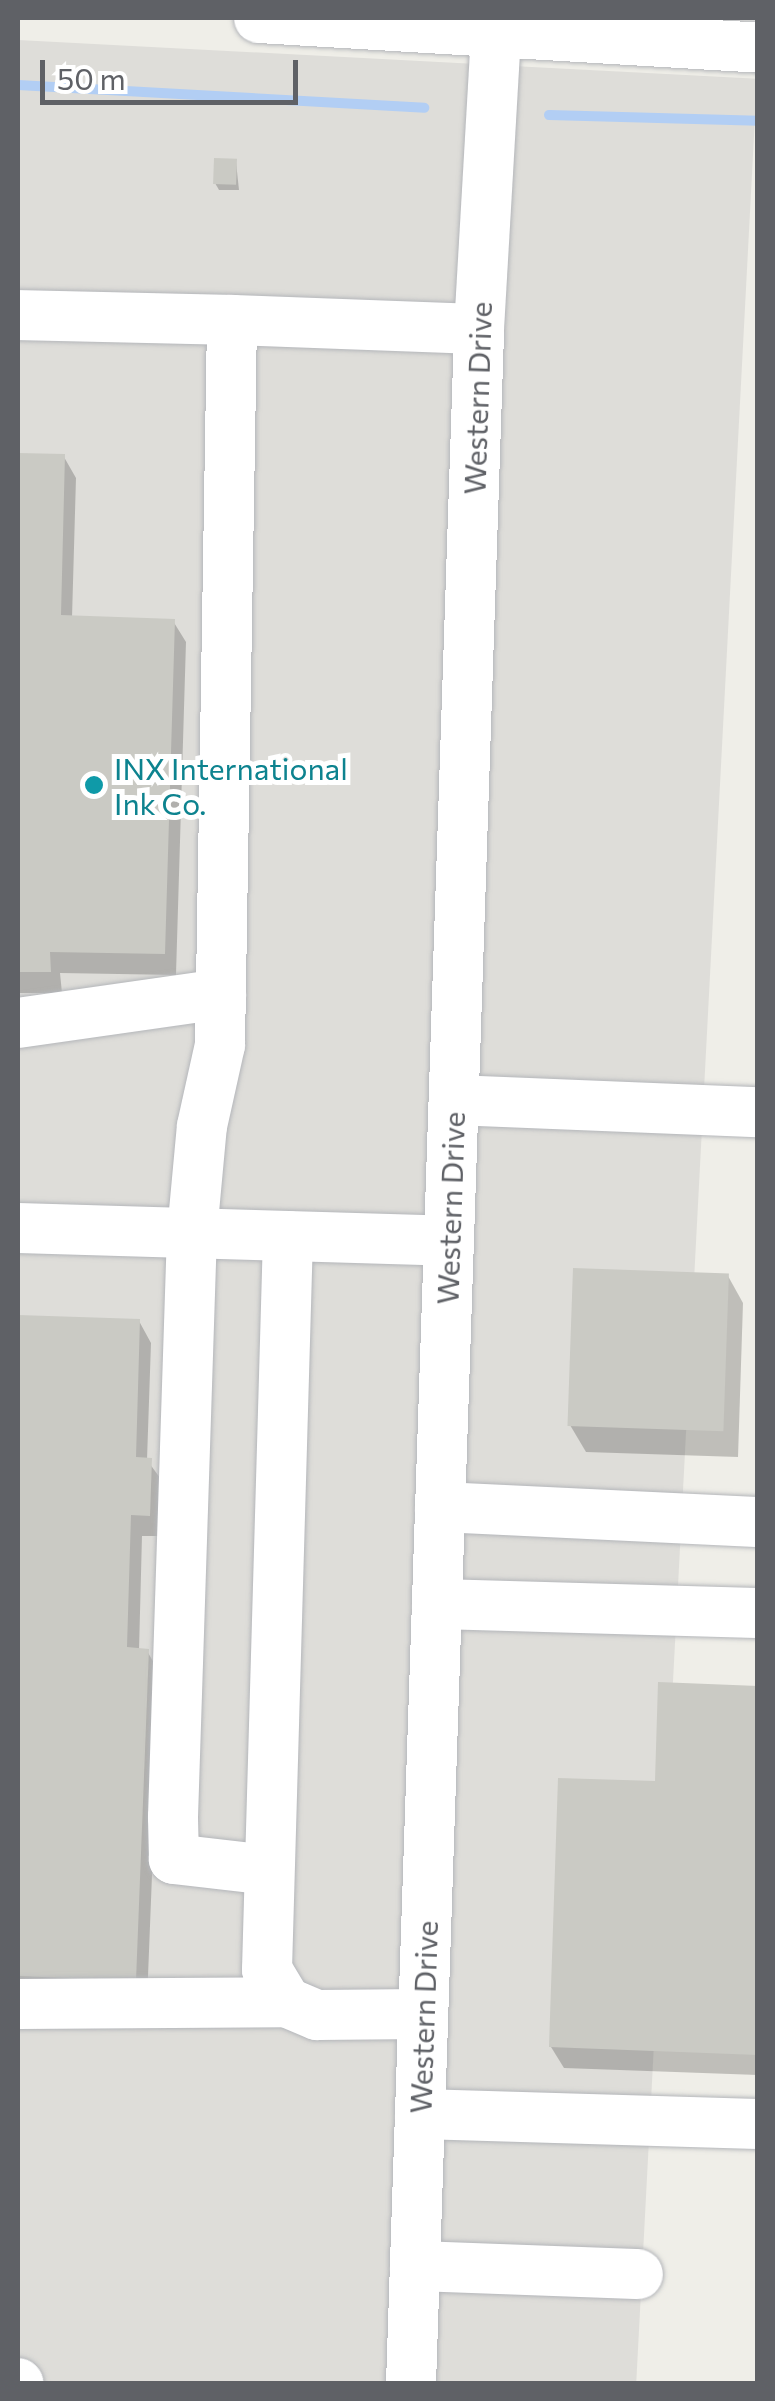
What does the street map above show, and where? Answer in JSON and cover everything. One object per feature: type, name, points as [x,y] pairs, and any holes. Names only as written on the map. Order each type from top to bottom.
[{"type":"street","points":[[259,18],[422,22],[496,32],[758,48]]},
{"type":"street","name":"Western Drive","points":[[411,2384],[479,328],[496,32]]},
{"type":"street","points":[[18,315],[479,328]]},
{"type":"street","points":[[232,320],[220,1045],[202,1126],[192,1234],[174,1858],[269,1870]]},
{"type":"street","points":[[18,1024],[221,994]]},
{"type":"street","points":[[454,1100],[758,1112]]},
{"type":"street","points":[[18,1228],[449,1241]]},
{"type":"street","points":[[286,2002],[266,1970],[288,1236]]},
{"type":"street","points":[[440,1508],[758,1522]]},
{"type":"street","points":[[437,1604],[758,1612]]},
{"type":"street","points":[[18,2004],[286,2002],[317,2014],[424,2014]]},
{"type":"street","points":[[420,2114],[758,2124]]},
{"type":"street","points":[[415,2266],[638,2274]]},
{"type":"shaded area","points":[[18,40],[757,79],[636,2384],[18,2384]]},
{"type":"building","points":[[214,158],[237,159],[236,185],[213,184]]},
{"type":"building","name":"INX International Ink Co.","points":[[18,453],[65,454],[61,615],[175,619],[165,954],[50,952],[51,972],[18,972]]},
{"type":"building","points":[[573,1268],[729,1273],[723,1431],[567,1426]]},
{"type":"building","points":[[18,1315],[140,1319],[136,1457],[152,1458],[150,1516],[131,1515],[127,1647],[149,1649],[136,1981],[18,1976]]},
{"type":"building","points":[[658,1682],[758,1686],[758,2055],[549,2047],[558,1778],[655,1781]]},
{"type":"waterway","points":[[18,85],[424,108]]},
{"type":"waterway","points":[[549,115],[758,121]]},
{"type":"place","name":"INX International Ink Co.","points":[[94,785]]}]
